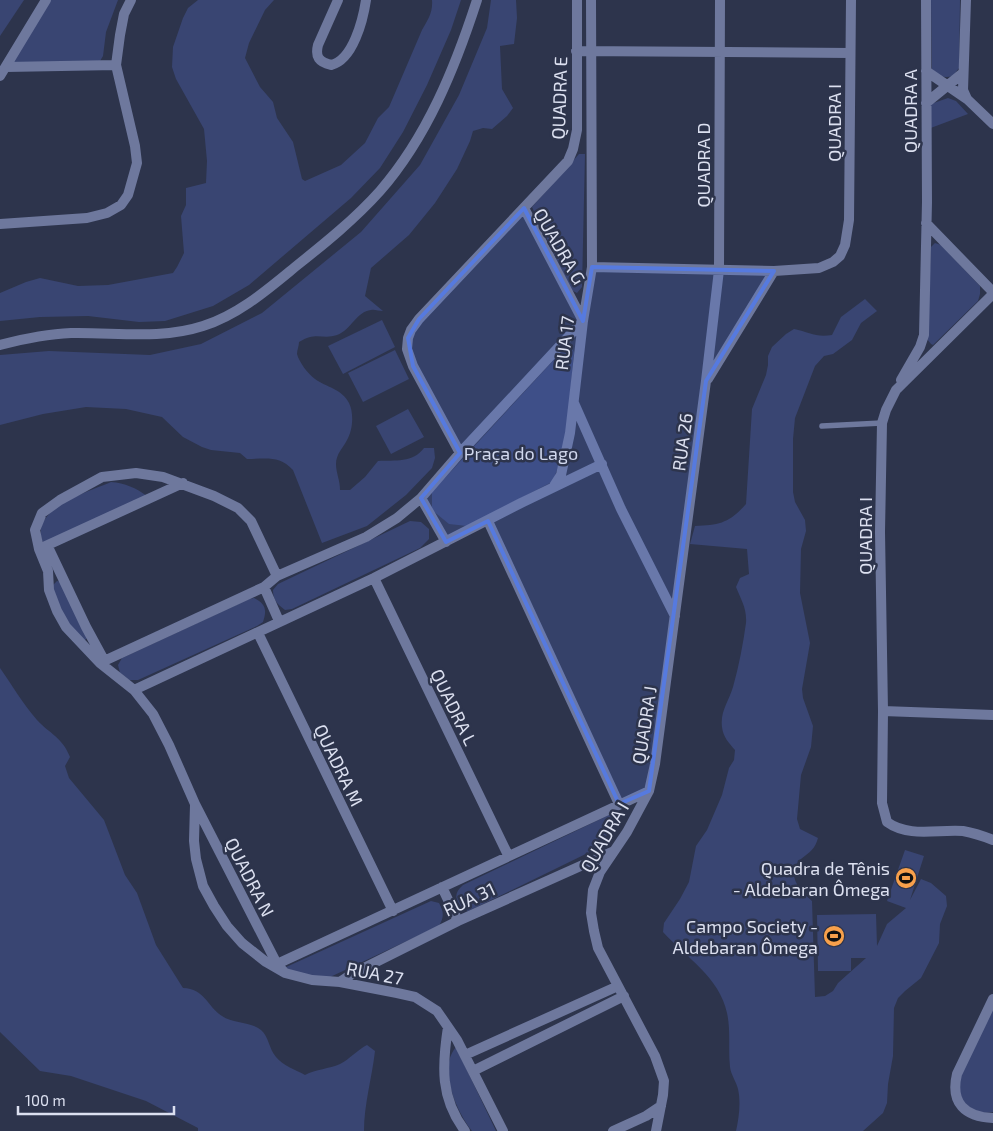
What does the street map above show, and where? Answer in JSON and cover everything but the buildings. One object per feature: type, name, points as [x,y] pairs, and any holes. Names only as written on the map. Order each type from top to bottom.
[{"type":"street","points":[[3,71],[46,0]]},
{"type":"street","points":[[0,224],[88,218],[107,213],[121,205],[128,195],[137,163],[135,146],[116,65],[123,21],[131,0]]},
{"type":"street","points":[[338,0],[316,53],[318,59],[330,65],[340,61],[355,39],[366,0]]},
{"type":"street","points":[[0,345],[69,333],[167,334],[203,326],[230,314],[262,294],[362,210],[404,161],[432,113],[450,75],[477,0]]},
{"type":"street","name":"QUADRA E","points":[[524,208],[568,161],[573,149],[577,130],[577,0]]},
{"type":"street","name":"RUA 17","points":[[554,487],[561,475],[570,433],[583,321],[592,268],[591,0]]},
{"type":"street","name":"QUADRA D","points":[[718,270],[720,0]]},
{"type":"street","name":"QUADRA I","points":[[774,271],[819,268],[833,262],[840,256],[845,245],[850,220],[851,0]]},
{"type":"street","name":"QUADRA A","points":[[926,0],[926,223]]},
{"type":"street","points":[[966,0],[963,90],[967,99]]},
{"type":"street","points":[[576,51],[850,53]]},
{"type":"street","points":[[3,71],[116,65]]},
{"type":"street","points":[[926,72],[967,99],[993,124]]},
{"type":"street","points":[[926,103],[963,73]]},
{"type":"street","name":"QUADRA G","points":[[460,453],[413,366],[408,349],[408,338],[419,319],[524,208],[583,321]]},
{"type":"street","points":[[926,223],[993,293]]},
{"type":"street","points":[[896,390],[920,347],[924,336],[926,223]]},
{"type":"street","points":[[926,251],[932,241],[941,239]]},
{"type":"street","points":[[592,268],[774,271]]},
{"type":"street","name":"RUA 26","points":[[675,617],[706,381],[718,270]]},
{"type":"street","points":[[706,381],[774,271]]},
{"type":"street","name":"QUADRA I","points":[[883,711],[880,541],[882,423],[896,390],[993,293]]},
{"type":"street","points":[[104,661],[264,587],[277,576],[366,537],[397,518],[421,498],[460,453],[583,321]]},
{"type":"street","points":[[924,336],[928,346],[936,348],[942,346]]},
{"type":"street","points":[[573,402],[621,509],[675,617]]},
{"type":"street","points":[[134,690],[374,578],[602,464]]},
{"type":"street","points":[[115,677],[89,634],[35,530],[42,513],[60,500],[102,477],[136,473],[163,477],[183,483],[238,508],[251,521],[277,576]]},
{"type":"street","points":[[43,548],[183,483]]},
{"type":"street","points":[[421,498],[446,542]]},
{"type":"street","name":"QUADRA J","points":[[488,521],[619,804],[649,791],[656,764],[675,617]]},
{"type":"street","points":[[43,548],[50,590],[57,611],[66,627],[84,648],[115,677],[134,690],[153,714],[169,745],[195,804],[194,841],[196,859],[204,886],[214,906],[227,926],[242,942],[272,963],[393,911],[619,804]]},
{"type":"street","name":"QUADRA L","points":[[374,578],[508,855]]},
{"type":"street","points":[[264,587],[279,622]]},
{"type":"street","name":"QUADRA M","points":[[258,633],[393,911]]},
{"type":"street","points":[[993,715],[883,711],[882,803],[887,822],[900,830],[962,831],[978,834],[993,840]]},
{"type":"street","name":"QUADRA I","points":[[649,791],[627,832],[600,872],[593,890],[591,913],[598,948],[655,1056],[664,1081],[661,1106]]},
{"type":"street","name":"QUADRA N","points":[[195,804],[272,963]]},
{"type":"street","name":"RUA 31","points":[[340,982],[352,974],[458,921],[614,851]]},
{"type":"street","points":[[442,887],[458,921]]},
{"type":"street","name":"RUA 27","points":[[272,963],[285,973],[312,980],[340,982],[415,997],[437,1011],[448,1027]]},
{"type":"street","points":[[465,1055],[618,986]]},
{"type":"street","points":[[473,1071],[624,996]]},
{"type":"street","points":[[990,1117],[974,1115],[961,1106],[955,1092],[954,1083],[993,999]]},
{"type":"street","points":[[448,1027],[465,1055],[503,1131]]},
{"type":"street","points":[[448,1027],[443,1072],[447,1096],[465,1131]]},
{"type":"street","points":[[613,1131],[646,1116],[661,1106]]},
{"type":"street","points":[[656,1131],[661,1106]]},
{"type":"lane","points":[[822,426],[882,423]]},
{"type":"highlighted area","points":[[524,208],[583,321],[592,267],[774,271],[706,381],[649,791],[619,804],[488,521],[446,542],[421,498],[460,453],[413,366],[408,338],[419,319]]},
{"type":"green space","points":[[0,0],[24,0],[0,36]]},
{"type":"green space","points":[[45,0],[118,0],[106,32],[103,56],[100,61],[16,65],[9,54]]},
{"type":"green space","points":[[198,0],[274,0],[265,10],[249,43],[245,58],[260,87],[273,102],[277,118],[293,142],[302,179],[305,181],[341,165],[365,143],[378,118],[389,107],[422,30],[430,16],[432,0],[461,0],[451,30],[427,85],[403,132],[380,168],[351,198],[249,285],[213,306],[165,321],[139,322],[88,316],[40,317],[0,321],[0,293],[26,282],[40,278],[78,286],[108,285],[173,273],[177,267],[184,253],[181,216],[186,205],[186,188],[206,183],[207,161],[204,129],[176,79],[172,67],[173,47],[183,18],[188,8]]},
{"type":"green space","points":[[491,0],[516,0],[517,18],[514,44],[500,46],[502,89],[513,108],[492,129],[483,128],[473,131],[457,169],[435,203],[409,235],[371,268],[365,296],[383,311],[366,311],[342,333],[337,335],[327,337],[315,336],[305,339],[299,342],[297,351],[304,368],[319,382],[342,394],[351,407],[351,431],[336,460],[340,490],[350,490],[365,477],[378,461],[409,458],[420,453],[424,448],[434,448],[435,458],[432,468],[406,495],[367,526],[322,543],[293,470],[288,465],[277,460],[247,459],[240,453],[211,450],[202,447],[183,437],[162,417],[126,409],[86,407],[43,414],[0,425],[0,355],[49,351],[150,355],[201,344],[262,313],[361,232],[420,165],[459,95],[487,28]]},
{"type":"green space","points":[[931,0],[960,0],[959,68],[953,76],[941,76],[932,69]]},
{"type":"green space","points":[[948,98],[956,101],[968,114],[928,129],[928,105]]},
{"type":"green space","points":[[579,154],[585,154],[582,287],[577,293],[571,290],[532,207]]},
{"type":"green space","points":[[935,243],[941,245],[980,286],[980,294],[978,301],[933,345],[927,339],[931,247]]},
{"type":"green space","points":[[865,299],[877,311],[861,323],[852,340],[833,354],[824,356],[815,366],[795,418],[793,439],[793,492],[795,502],[805,520],[806,531],[801,549],[800,593],[810,643],[802,689],[803,698],[813,726],[811,747],[801,775],[797,819],[800,829],[818,838],[814,848],[796,865],[794,876],[799,887],[812,901],[815,997],[825,996],[833,991],[838,983],[866,958],[851,958],[851,971],[818,971],[817,915],[876,914],[877,946],[887,924],[906,908],[887,901],[905,850],[924,856],[910,900],[921,879],[931,883],[946,896],[947,906],[940,924],[939,943],[921,978],[898,998],[894,1008],[893,1056],[887,1103],[883,1113],[863,1131],[736,1131],[739,1094],[731,1073],[728,1020],[723,1000],[710,979],[663,932],[664,923],[689,882],[696,846],[707,830],[722,795],[729,768],[734,760],[735,750],[725,737],[722,721],[737,671],[746,623],[745,608],[736,587],[740,578],[749,574],[747,549],[690,544],[695,526],[724,522],[746,504],[752,409],[766,375],[768,356],[772,347],[794,329],[817,335],[832,335],[841,317]]},
{"type":"green space","points":[[382,320],[395,347],[343,374],[328,346]]},
{"type":"green space","name":"Praça do Lago","points":[[569,348],[574,353],[565,437],[562,454],[552,482],[467,526],[449,524],[432,510],[432,492],[563,350]]},
{"type":"green space","points":[[395,350],[409,379],[363,402],[348,373]]},
{"type":"green space","points":[[408,409],[424,437],[391,454],[376,426]]},
{"type":"green space","points":[[111,482],[130,486],[147,496],[43,543],[41,531],[44,521],[52,511],[75,497]]},
{"type":"green space","points":[[410,521],[421,522],[429,529],[429,539],[420,548],[292,609],[285,610],[276,602],[273,590],[278,584]]},
{"type":"green space","points":[[57,581],[62,582],[87,638],[84,641],[66,622],[52,586]]},
{"type":"green space","points":[[254,598],[263,605],[265,611],[263,622],[257,626],[138,680],[129,680],[120,673],[118,665],[122,658]]},
{"type":"green space","points":[[0,668],[32,714],[67,750],[70,757],[65,766],[69,778],[104,820],[125,875],[137,893],[156,945],[183,988],[201,994],[226,1019],[257,1027],[266,1036],[274,1054],[279,1060],[305,1075],[340,1064],[367,1045],[375,1051],[365,1111],[364,1131],[198,1131],[198,1128],[146,1101],[71,1076],[40,1071],[0,1032]]},
{"type":"green space","points":[[623,811],[598,848],[468,911],[458,903],[457,892],[463,885],[615,812]]},
{"type":"green space","points":[[431,901],[439,903],[442,909],[443,917],[439,926],[328,978],[312,977],[284,968]]},
{"type":"green space","points":[[993,1009],[993,1112],[983,1113],[970,1108],[960,1097],[958,1090],[961,1073]]},
{"type":"green space","points":[[456,1047],[496,1131],[472,1131],[455,1102],[451,1090],[448,1067]]},
{"type":"place","name":"Quadra de Tênis - Aldebaran Ômega","points":[[906,878]]},
{"type":"place","name":"Campo Society - Aldebaran Ômega","points":[[834,936]]}]
